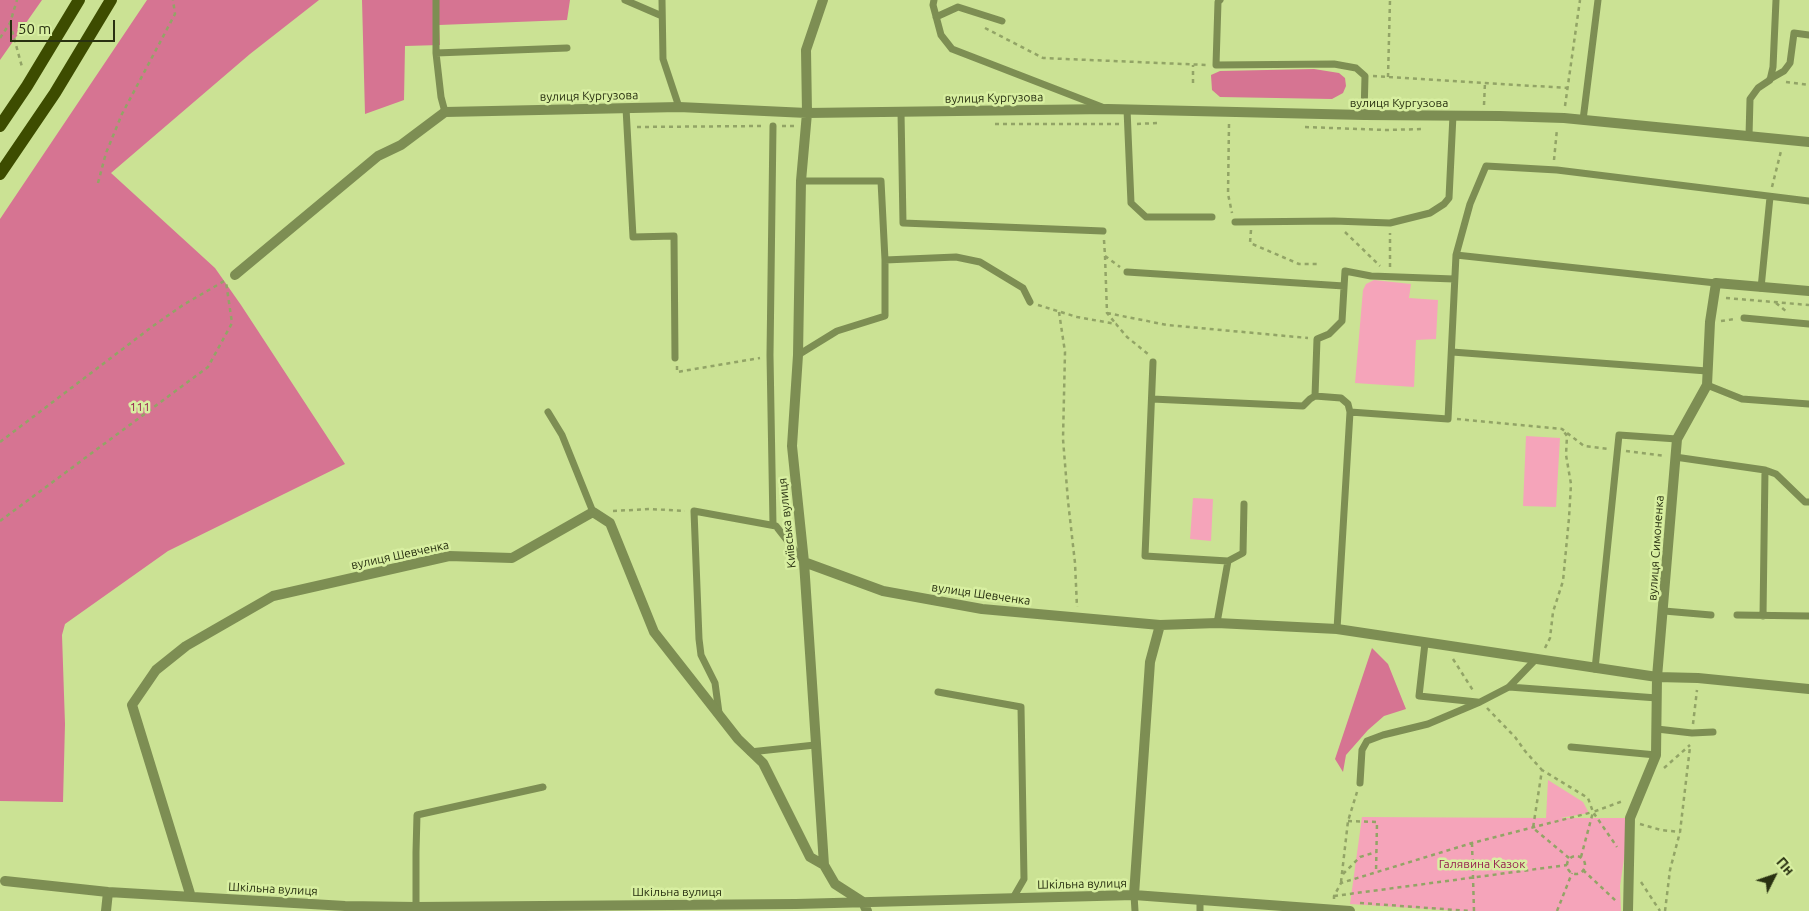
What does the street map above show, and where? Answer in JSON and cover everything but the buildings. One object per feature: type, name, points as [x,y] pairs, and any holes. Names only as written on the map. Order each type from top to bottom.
[{"type":"main road","points":[[0,126],[27,86],[79,0]]},
{"type":"main road","points":[[0,174],[55,93],[111,0]]},
{"type":"street","name":"Київська вулиця","points":[[823,0],[806,50],[807,113],[801,181],[798,355],[792,446],[804,562],[824,865],[835,884],[865,907]]},
{"type":"street","name":"вулиця Кургузова","points":[[445,112],[679,107],[807,113],[1127,109],[1546,118],[1809,142]]},
{"type":"street","points":[[235,275],[378,156],[401,145],[445,112]]},
{"type":"street","points":[[1716,283],[1809,291]]},
{"type":"street","name":"вулиця Симоненка","points":[[1628,911],[1630,821],[1656,755],[1657,677],[1677,439],[1707,385],[1710,322],[1716,283]]},
{"type":"street","points":[[593,512],[610,523],[654,632],[750,752],[764,763],[810,857],[824,865]]},
{"type":"street","name":"вулиця Шевченка","points":[[191,897],[132,705],[156,670],[186,646],[273,596],[449,556],[512,558],[593,512]]},
{"type":"street","name":"вулиця Шевченка","points":[[804,562],[884,591],[982,609],[1160,625],[1217,623],[1337,629],[1595,669],[1657,677],[1698,678],[1809,690]]},
{"type":"street","points":[[1134,895],[1150,662],[1160,625]]},
{"type":"street","name":"Шкільна вулиця","points":[[2,881],[108,892],[345,908],[865,907],[1013,898],[1134,895],[1303,909],[1352,907]]},
{"type":"street","points":[[106,911],[108,892]]},
{"type":"lane","points":[[436,0],[436,53],[441,97],[445,112]]},
{"type":"lane","points":[[625,0],[662,16]]},
{"type":"lane","points":[[662,0],[663,59],[679,107]]},
{"type":"lane","points":[[934,0],[941,36],[952,49],[1108,109]]},
{"type":"lane","points":[[1220,0],[1218,2],[1216,65],[1334,64],[1356,68],[1365,76],[1364,115]]},
{"type":"lane","points":[[1583,120],[1598,0]]},
{"type":"lane","points":[[1770,80],[1773,67],[1776,0]]},
{"type":"lane","points":[[936,17],[958,7],[1002,21]]},
{"type":"lane","points":[[1749,136],[1750,99],[1758,88],[1784,71],[1790,63],[1794,33],[1809,35]]},
{"type":"lane","points":[[436,53],[567,48]]},
{"type":"lane","points":[[626,108],[633,237],[674,236],[675,357]]},
{"type":"lane","points":[[1127,109],[1131,203],[1146,217],[1212,217]]},
{"type":"lane","points":[[901,112],[903,223],[1103,231]]},
{"type":"lane","points":[[1234,222],[1334,221],[1390,223],[1430,213],[1444,204],[1449,198],[1453,116]]},
{"type":"lane","points":[[773,126],[770,355],[773,526]]},
{"type":"lane","points":[[1350,412],[1448,419],[1456,255],[1470,204],[1486,166],[1553,170],[1770,198],[1809,201]]},
{"type":"lane","points":[[798,355],[837,331],[885,316],[885,260],[881,181],[801,181]]},
{"type":"lane","points":[[1761,288],[1770,198]]},
{"type":"lane","points":[[1456,255],[1716,283]]},
{"type":"lane","points":[[885,260],[956,257],[980,262],[1023,288],[1030,302]]},
{"type":"lane","points":[[1127,272],[1344,286]]},
{"type":"lane","points":[[1315,396],[1317,339],[1329,334],[1342,321],[1345,272],[1371,276],[1454,279]]},
{"type":"lane","points":[[1744,318],[1805,324]]},
{"type":"lane","points":[[1452,352],[1707,371]]},
{"type":"lane","points":[[1153,362],[1145,556],[1228,561],[1243,553],[1244,504]]},
{"type":"lane","points":[[1707,385],[1742,399],[1809,404]]},
{"type":"lane","points":[[1152,399],[1304,406],[1315,396],[1342,398],[1348,404],[1350,412],[1337,629]]},
{"type":"lane","points":[[548,412],[562,435],[593,512]]},
{"type":"lane","points":[[1595,669],[1619,435],[1677,439]]},
{"type":"lane","points":[[1675,457],[1765,470],[1776,474],[1805,502],[1809,502]]},
{"type":"lane","points":[[1763,616],[1765,470]]},
{"type":"lane","points":[[719,715],[716,683],[702,655],[699,640],[694,511],[776,526],[804,562]]},
{"type":"lane","points":[[1217,623],[1228,561]]},
{"type":"lane","points":[[1664,611],[1711,615]]},
{"type":"lane","points":[[1737,615],[1809,616]]},
{"type":"lane","points":[[1425,642],[1419,696],[1480,702]]},
{"type":"lane","points":[[1360,783],[1362,750],[1367,741],[1428,724],[1480,702],[1509,687],[1535,660]]},
{"type":"lane","points":[[1509,687],[1657,698]]},
{"type":"lane","points":[[938,692],[1021,708],[1024,879],[1013,898]]},
{"type":"lane","points":[[1657,729],[1692,733],[1713,732]]},
{"type":"lane","points":[[750,752],[815,745]]},
{"type":"lane","points":[[1571,747],[1656,755]]},
{"type":"lane","points":[[416,907],[417,815],[543,787]]},
{"type":"lane","points":[[1134,895],[1135,911]]},
{"type":"lane","points":[[1200,900],[1200,911]]},
{"type":"path","points":[[0,38],[10,23],[17,0]]},
{"type":"path","points":[[98,183],[106,153],[122,114],[175,14],[173,0]]},
{"type":"path","points":[[1388,77],[1390,0]]},
{"type":"path","points":[[1565,106],[1580,0]]},
{"type":"path","points":[[10,23],[27,86]]},
{"type":"path","points":[[984,27],[1043,58],[1216,65]]},
{"type":"path","points":[[1192,83],[1194,65]]},
{"type":"path","points":[[1365,76],[1567,88]]},
{"type":"path","points":[[1770,80],[1809,85]]},
{"type":"path","points":[[990,124],[1164,123]]},
{"type":"path","points":[[1229,124],[1228,194],[1234,222]]},
{"type":"path","points":[[628,127],[806,126]]},
{"type":"path","points":[[1298,127],[1386,130],[1424,129]]},
{"type":"path","points":[[1548,128],[1558,129],[1553,170]]},
{"type":"path","points":[[1770,198],[1782,140]]},
{"type":"path","points":[[1251,221],[1250,243],[1299,264],[1319,264]]},
{"type":"path","points":[[1334,221],[1390,276]]},
{"type":"path","points":[[1390,223],[1390,276]]},
{"type":"path","points":[[1103,231],[1107,313],[1128,337],[1147,352],[1153,362]]},
{"type":"path","points":[[1105,256],[1127,272]]},
{"type":"path","points":[[0,442],[148,329],[183,305],[235,275]]},
{"type":"path","points":[[0,520],[208,367],[232,323],[226,280]]},
{"type":"path","points":[[1761,288],[1805,324]]},
{"type":"path","points":[[1714,298],[1809,305]]},
{"type":"path","points":[[1030,302],[1077,318],[1116,324]]},
{"type":"path","points":[[1059,312],[1065,352],[1063,439],[1075,563],[1077,605],[1075,618]]},
{"type":"path","points":[[1107,313],[1168,325],[1317,339]]},
{"type":"path","points":[[1710,322],[1744,318]]},
{"type":"path","points":[[675,357],[677,372],[770,355]]},
{"type":"path","points":[[1448,419],[1562,429],[1584,446],[1675,457]]},
{"type":"path","points":[[1535,660],[1543,651],[1550,638],[1553,612],[1563,580],[1572,484],[1566,455],[1567,436],[1562,429]]},
{"type":"path","points":[[593,512],[650,509],[694,511]]},
{"type":"path","points":[[1665,911],[1670,870],[1680,832],[1698,678]]},
{"type":"path","points":[[1664,769],[1690,745]]},
{"type":"path","points":[[1533,828],[1542,770],[1588,798],[1593,812],[1660,911]]},
{"type":"path","points":[[1334,902],[1334,896],[1341,883],[1348,821],[1360,783]]},
{"type":"path","points":[[1341,883],[1472,843],[1593,812],[1620,804],[1626,799]]},
{"type":"path","points":[[1569,858],[1567,865],[1572,873],[1578,874],[1583,870],[1585,864],[1581,857],[1593,812]]},
{"type":"path","points":[[1348,821],[1376,822],[1376,873]]},
{"type":"path","points":[[1630,821],[1661,830],[1680,832]]},
{"type":"path","points":[[1533,828],[1569,858]]},
{"type":"path","points":[[1352,907],[1472,911],[1474,878],[1472,843]]},
{"type":"path","points":[[1342,874],[1360,857],[1376,852]]},
{"type":"path","points":[[1569,858],[1581,857]]},
{"type":"path","points":[[1334,896],[1567,865]]},
{"type":"path","points":[[1583,870],[1619,904]]},
{"type":"path","points":[[1557,911],[1572,873]]},
{"type":"green space","points":[[0,0],[42,0],[0,60]]},
{"type":"green space","name":"111","points":[[147,0],[319,0],[250,54],[111,173],[215,268],[345,464],[168,551],[65,624],[62,635],[65,724],[63,802],[0,801],[0,219]]},
{"type":"green space","points":[[362,0],[570,0],[567,20],[439,25],[440,45],[405,46],[404,100],[365,114]]},
{"type":"green space","points":[[1314,69],[1339,73],[1345,78],[1346,86],[1343,93],[1332,99],[1220,97],[1212,90],[1211,75],[1220,71]]},
{"type":"green space","points":[[1374,280],[1411,284],[1409,298],[1438,300],[1436,339],[1416,340],[1414,387],[1355,383],[1363,290],[1366,284]]},
{"type":"green space","points":[[1526,436],[1560,438],[1556,507],[1523,506]]},
{"type":"green space","points":[[1193,498],[1213,499],[1211,541],[1190,539]]},
{"type":"green space","points":[[1372,648],[1388,664],[1406,709],[1384,716],[1368,730],[1346,755],[1343,772],[1335,759]]},
{"type":"green space","name":"Галявина Казок","points":[[1548,780],[1583,802],[1589,813],[1560,818],[1630,818],[1620,886],[1621,911],[1461,911],[1350,904],[1362,817],[1546,818]]}]
